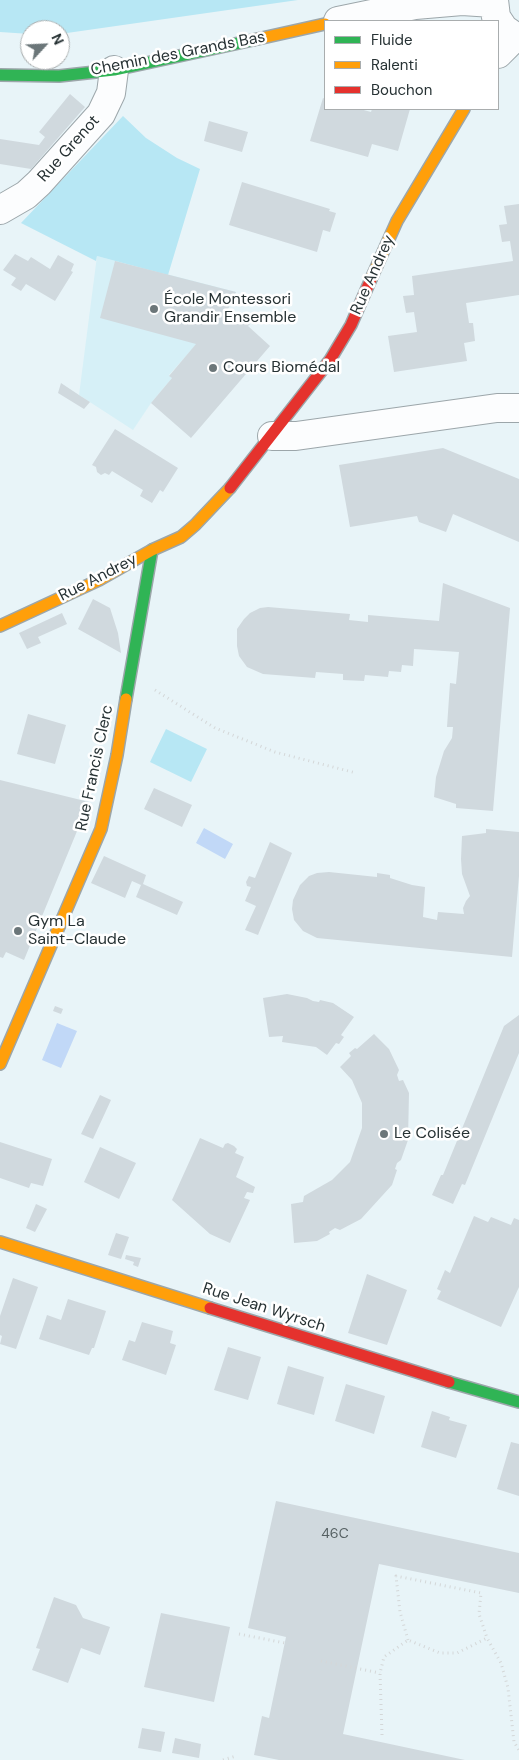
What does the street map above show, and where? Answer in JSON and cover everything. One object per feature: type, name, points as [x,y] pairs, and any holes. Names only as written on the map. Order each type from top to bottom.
[{"type":"street","points":[[343,20],[415,5],[462,1],[494,2],[498,20]]},
{"type":"street","points":[[499,22],[510,44]]},
{"type":"street","name":"Chemin des Grands Bas","points":[[0,75],[59,76],[114,70],[324,24]]},
{"type":"street","name":"Rue Grenot","points":[[0,210],[26,195],[39,183],[102,114],[111,93],[114,70]]},
{"type":"street","name":"Rue Andrey","points":[[0,626],[99,580],[152,550],[180,537],[195,525],[225,494],[330,360],[351,324],[397,221],[463,110]]},
{"type":"street","points":[[272,436],[296,436],[497,408],[519,408]]},
{"type":"street","name":"Rue Francis Clerc","points":[[0,1064],[101,829],[117,755],[152,550]]},
{"type":"street","name":"Rue Jean Wyrsch","points":[[0,1242],[418,1373],[519,1402]]},
{"type":"path","points":[[130,672],[215,728],[275,752],[356,773]]},
{"type":"path","points":[[408,1640],[400,1612],[396,1576],[481,1593],[479,1614],[487,1638],[501,1663],[508,1688],[514,1742],[519,1750]]},
{"type":"path","points":[[239,1634],[285,1643]]},
{"type":"path","points":[[408,1640],[440,1653],[457,1653],[487,1638]]},
{"type":"path","points":[[382,1735],[380,1673],[384,1657],[408,1640]]},
{"type":"path","points":[[321,1661],[380,1673]]},
{"type":"path","points":[[223,1760],[236,1756]]},
{"type":"shaded area","points":[[0,0],[298,0],[70,33],[70,20],[20,20],[20,33],[0,32]]},
{"type":"shaded area","points":[[123,116],[146,138],[177,158],[200,169],[168,275],[97,256],[96,261],[21,223]]},
{"type":"shaded area","points":[[97,256],[236,292],[228,309],[169,375],[172,378],[151,403],[133,430],[79,395]]},
{"type":"shaded area","points":[[166,729],[207,749],[191,782],[150,762]]},
{"type":"shaded area","points":[[204,828],[233,844],[225,859],[196,843]]},
{"type":"shaded area","points":[[57,1023],[77,1031],[61,1068],[42,1060]]},
{"type":"building","points":[[70,94],[85,107],[31,169],[0,164],[0,139],[39,145],[45,137],[39,132]]},
{"type":"building","points":[[323,98],[324,110],[364,110],[371,112],[372,110],[410,110],[398,151],[372,144],[368,157],[310,141]]},
{"type":"building","points":[[209,121],[248,132],[242,152],[204,141]]},
{"type":"building","points":[[242,182],[330,209],[329,211],[336,213],[330,232],[323,230],[317,252],[229,225]]},
{"type":"building","points":[[519,204],[519,295],[466,303],[469,323],[473,323],[475,341],[464,343],[467,361],[394,372],[388,336],[417,332],[414,312],[406,313],[403,296],[414,295],[412,276],[513,261],[510,241],[502,242],[499,225],[507,224],[504,206]]},
{"type":"building","points":[[15,254],[28,261],[31,257],[50,269],[58,255],[74,264],[71,271],[73,272],[55,301],[26,284],[21,291],[11,285],[16,278],[3,270]]},
{"type":"building","points":[[115,261],[236,292],[228,309],[245,323],[246,320],[250,324],[248,326],[270,346],[191,438],[151,403],[172,378],[169,376],[196,344],[100,318]]},
{"type":"building","points":[[61,383],[90,402],[84,409],[58,393]]},
{"type":"building","points":[[115,429],[178,468],[163,492],[160,490],[152,503],[140,496],[143,490],[112,471],[109,475],[105,473],[101,475],[97,472],[96,467],[92,465]]},
{"type":"building","points":[[443,448],[519,479],[519,542],[453,514],[446,532],[419,522],[417,516],[350,527],[339,465]]},
{"type":"building","points":[[443,583],[510,608],[493,811],[456,808],[456,804],[434,797],[436,777],[444,751],[452,738],[453,727],[447,727],[450,683],[456,684],[459,652],[414,649],[413,666],[402,665],[401,672],[389,671],[388,677],[365,675],[364,681],[343,680],[343,674],[316,672],[315,678],[263,674],[247,667],[239,656],[237,629],[250,613],[260,608],[268,607],[350,614],[349,620],[368,622],[368,615],[439,621]]},
{"type":"building","points":[[93,599],[110,608],[118,633],[121,653],[78,629]]},
{"type":"building","points":[[62,613],[67,624],[38,637],[41,643],[27,649],[19,633]]},
{"type":"building","points":[[28,714],[66,725],[55,764],[17,754]]},
{"type":"building","points":[[0,780],[89,802],[24,960],[6,952],[3,958],[0,957]]},
{"type":"building","points":[[154,788],[192,805],[182,827],[144,809]]},
{"type":"building","points":[[486,829],[519,832],[519,876],[512,957],[317,938],[303,931],[294,920],[293,900],[300,885],[309,876],[329,872],[377,877],[377,873],[390,875],[390,878],[425,887],[423,917],[437,920],[438,912],[464,914],[463,908],[470,896],[462,874],[462,836],[486,833]]},
{"type":"building","points":[[270,842],[292,853],[258,935],[245,930],[256,906],[245,901],[251,887],[247,886],[246,882],[249,876],[255,878]]},
{"type":"building","points":[[104,856],[146,875],[143,884],[183,902],[177,915],[136,897],[141,885],[132,881],[125,898],[91,883]]},
{"type":"building","points":[[287,994],[313,1001],[319,1002],[320,1000],[333,1003],[354,1017],[341,1035],[344,1037],[339,1044],[336,1043],[327,1055],[316,1047],[282,1042],[283,1036],[269,1037],[263,998]]},
{"type":"building","points":[[55,1006],[63,1009],[61,1014],[53,1011]]},
{"type":"building","points":[[519,1015],[519,1053],[465,1185],[462,1184],[453,1204],[432,1195],[441,1175],[443,1175],[504,1026]]},
{"type":"building","name":"Le Colisée","points":[[374,1034],[389,1049],[399,1070],[397,1075],[399,1081],[403,1080],[409,1093],[408,1140],[401,1160],[397,1163],[395,1169],[397,1170],[392,1185],[361,1219],[340,1230],[335,1228],[329,1232],[330,1234],[317,1241],[294,1243],[291,1204],[303,1202],[304,1196],[332,1180],[350,1162],[362,1128],[362,1103],[352,1080],[340,1067],[351,1056],[349,1053],[355,1048],[357,1049]]},
{"type":"building","points":[[100,1095],[111,1100],[93,1139],[81,1134]]},
{"type":"building","points":[[200,1138],[223,1148],[228,1143],[234,1146],[237,1149],[235,1153],[244,1157],[236,1177],[255,1187],[253,1193],[247,1192],[244,1198],[250,1200],[230,1243],[210,1234],[172,1200]]},
{"type":"building","points":[[0,1142],[52,1159],[43,1186],[31,1183],[29,1188],[0,1178]]},
{"type":"building","points":[[100,1147],[136,1163],[119,1199],[84,1182]]},
{"type":"building","points":[[36,1204],[47,1209],[35,1232],[26,1228]]},
{"type":"building","points":[[474,1216],[488,1222],[491,1217],[511,1225],[514,1218],[519,1220],[519,1287],[501,1327],[437,1299],[441,1291],[437,1289],[445,1270],[450,1273]]},
{"type":"building","points":[[116,1233],[129,1237],[121,1259],[108,1255]]},
{"type":"building","points":[[126,1255],[141,1258],[138,1267],[133,1265],[134,1262],[125,1259]]},
{"type":"building","points":[[367,1274],[407,1290],[387,1345],[348,1333]]},
{"type":"building","points":[[13,1278],[38,1287],[16,1349],[0,1344],[2,1336],[0,1335],[0,1316]]},
{"type":"building","points":[[68,1299],[106,1311],[94,1348],[92,1348],[89,1355],[39,1339],[47,1315],[61,1320]]},
{"type":"building","points":[[142,1322],[173,1331],[170,1343],[176,1345],[166,1375],[122,1360],[129,1340],[135,1342]]},
{"type":"building","points":[[228,1347],[261,1357],[248,1400],[214,1390]]},
{"type":"building","points":[[288,1366],[324,1377],[314,1415],[277,1404]]},
{"type":"building","points":[[346,1384],[385,1396],[374,1434],[335,1421]]},
{"type":"building","points":[[432,1411],[450,1417],[449,1420],[467,1425],[456,1458],[421,1447]]},
{"type":"building","points":[[511,1442],[519,1444],[519,1496],[497,1489]]},
{"type":"building","points":[[276,1501],[519,1553],[519,1593],[379,1564],[343,1734],[465,1760],[279,1760],[254,1755],[262,1716],[269,1718],[286,1637],[248,1628]]},
{"type":"building","points":[[54,1597],[76,1605],[83,1618],[110,1627],[100,1655],[81,1648],[68,1683],[32,1670],[40,1649],[36,1648]]},
{"type":"building","points":[[161,1613],[230,1627],[214,1702],[144,1687]]},
{"type":"building","points":[[142,1728],[165,1732],[161,1752],[138,1748]]},
{"type":"building","points":[[175,1738],[201,1744],[199,1758],[172,1753]]},
{"type":"traffic: fast","points":[[0,75],[59,76],[114,70],[253,40]]},
{"type":"traffic: fast","points":[[126,699],[152,550]]},
{"type":"traffic: fast","points":[[449,1382],[519,1402]]},
{"type":"traffic: slow","points":[[253,40],[324,24]]},
{"type":"traffic: slow","points":[[371,279],[397,221],[463,110]]},
{"type":"traffic: slow","points":[[0,626],[99,580],[152,550],[181,537],[230,488]]},
{"type":"traffic: slow","points":[[0,1064],[101,829],[117,755],[126,699]]},
{"type":"traffic: slow","points":[[0,1242],[210,1308]]},
{"type":"traffic: jam","points":[[230,488],[330,360],[351,325],[371,279]]},
{"type":"traffic: jam","points":[[210,1308],[449,1382]]},
{"type":"place","name":"École Montessori Grandir Ensemble","points":[[154,309]]},
{"type":"place","name":"Cours Biomédal","points":[[213,368]]},
{"type":"place","name":"Gym La Saint-Claude","points":[[18,931]]},
{"type":"place","name":"Le Colisée","points":[[384,1134]]}]
